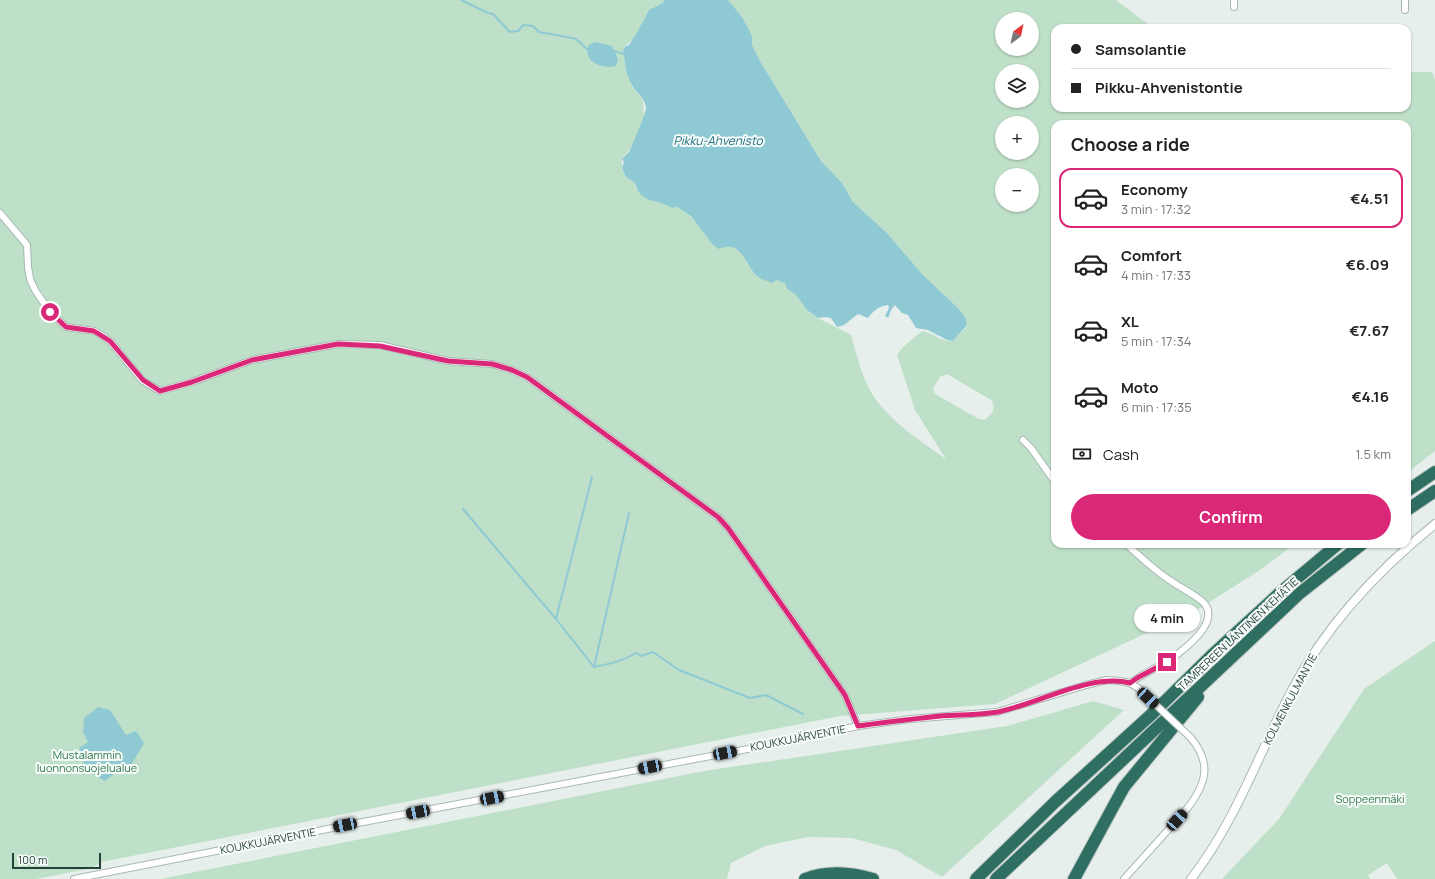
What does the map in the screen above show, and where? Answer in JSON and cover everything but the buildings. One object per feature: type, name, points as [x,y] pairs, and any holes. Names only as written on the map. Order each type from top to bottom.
[{"type":"highway","points":[[1411,488],[1435,472]]},
{"type":"highway","points":[[1411,507],[1435,491]]},
{"type":"highway","name":"TAMPEREEN LÄNTINEN KEHÄTIE","points":[[976,879],[1055,802],[1153,712],[1211,656],[1333,548]]},
{"type":"highway","name":"TAMPEREEN LÄNTINEN KEHÄTIE","points":[[996,879],[1300,593],[1357,548]]},
{"type":"highway","points":[[1074,879],[1124,787],[1230,658]]},
{"type":"highway","points":[[805,879],[820,874],[836,872],[854,874],[873,879]]},
{"type":"street","points":[[1234,0],[1234,7]]},
{"type":"street","points":[[1405,0],[1405,10]]},
{"type":"street","points":[[0,213],[27,245],[30,279],[35,290],[50,312],[66,327],[94,331],[110,341],[143,380],[160,391],[192,382],[252,360],[338,344],[380,346],[448,361],[492,364],[512,370],[527,377],[718,517],[728,528],[845,695],[858,726]]},
{"type":"street","points":[[1022,440],[1031,448],[1051,476]]},
{"type":"street","name":"KOLMENKULMANTIE","points":[[1411,542],[1435,524]]},
{"type":"street","points":[[1130,683],[1167,662],[1188,646],[1204,628],[1208,620],[1208,609],[1203,602],[1193,594],[1170,581],[1131,548]]},
{"type":"street","name":"KOLMENKULMANTIE","points":[[1192,879],[1225,828],[1292,689],[1319,645],[1353,600],[1405,548]]},
{"type":"street","name":"KOUKKUJÄRVENTIE","points":[[74,879],[858,726],[910,719],[997,712],[1107,680],[1130,683],[1138,688],[1190,737],[1203,756],[1204,773],[1201,787],[1194,801],[1124,879]]},
{"type":"green space","name":"Mustalammin luonnonsuojelualue","points":[[0,0],[664,0],[663,3],[649,10],[635,36],[623,49],[627,75],[632,86],[643,100],[644,117],[633,145],[622,159],[622,168],[626,177],[635,183],[636,189],[655,201],[672,208],[677,207],[691,216],[702,230],[723,247],[731,247],[740,251],[753,270],[785,283],[787,289],[795,294],[807,310],[816,317],[851,335],[866,382],[881,406],[903,428],[946,459],[915,410],[897,355],[903,347],[922,331],[944,340],[953,341],[967,326],[958,308],[923,275],[887,233],[853,202],[842,183],[821,161],[760,61],[752,45],[752,36],[728,0],[1116,0],[1148,24],[1051,24],[1051,112],[1411,112],[1411,72],[1432,72],[1435,80],[1435,451],[1411,470],[1411,120],[1051,120],[1051,548],[1290,548],[1260,570],[1200,608],[995,704],[840,716],[101,862],[92,868],[37,879],[0,879]],"holes":[[[947,374],[991,400],[994,409],[989,416],[984,420],[979,419],[935,394],[933,388],[940,377]]]},
{"type":"green space","name":"Soppeenmäki","points":[[1435,641],[1435,879],[1397,879],[1387,863],[1368,875],[1370,879],[1222,879],[1279,819],[1364,689]]},
{"type":"green space","points":[[1093,701],[1124,710],[942,877],[896,850],[852,838],[809,837],[765,846],[731,863],[727,879],[160,879],[704,771],[1007,726]]},
{"type":"water","name":"Pikku-Ahvenisto","points":[[664,0],[728,0],[742,17],[752,36],[752,45],[760,61],[821,161],[842,183],[853,202],[887,233],[923,275],[958,308],[965,317],[967,325],[953,341],[947,340],[928,330],[916,328],[908,315],[902,313],[895,305],[888,318],[885,316],[889,308],[888,305],[876,309],[868,318],[858,314],[844,325],[837,327],[831,318],[818,318],[807,310],[795,294],[787,289],[785,283],[776,280],[772,283],[758,277],[738,250],[733,247],[719,249],[714,246],[691,216],[677,207],[672,208],[649,200],[637,190],[635,183],[626,177],[622,168],[624,162],[622,159],[629,152],[645,112],[646,105],[628,77],[623,49],[629,45],[635,36],[649,10],[663,3]]},
{"type":"water","points":[[595,42],[612,46],[618,59],[616,66],[605,67],[591,60],[587,51],[589,45]]},
{"type":"water","points":[[98,707],[110,710],[126,735],[136,731],[144,743],[126,774],[116,772],[105,781],[86,770],[79,748],[88,742],[83,732],[84,718]]},
{"type":"waterway","points":[[461,0],[493,14],[510,32],[518,31],[523,25],[533,26],[539,32],[576,39],[587,49]]},
{"type":"waterway","points":[[614,51],[624,54]]},
{"type":"waterway","points":[[556,619],[592,477]]},
{"type":"waterway","points":[[463,509],[556,619],[594,667]]},
{"type":"waterway","points":[[594,667],[629,513]]},
{"type":"waterway","points":[[594,667],[621,660],[636,653],[641,656],[653,652],[679,670],[750,698],[766,695],[803,714]]},
{"type":"route","points":[[50,312],[66,327],[94,331],[110,341],[143,380],[160,391],[192,382],[252,360],[338,344],[380,346],[448,361],[492,364],[512,370],[527,377],[706,506],[718,517],[728,528],[845,695],[858,726],[910,719],[997,712],[1107,680],[1130,683],[1167,662]]}]
